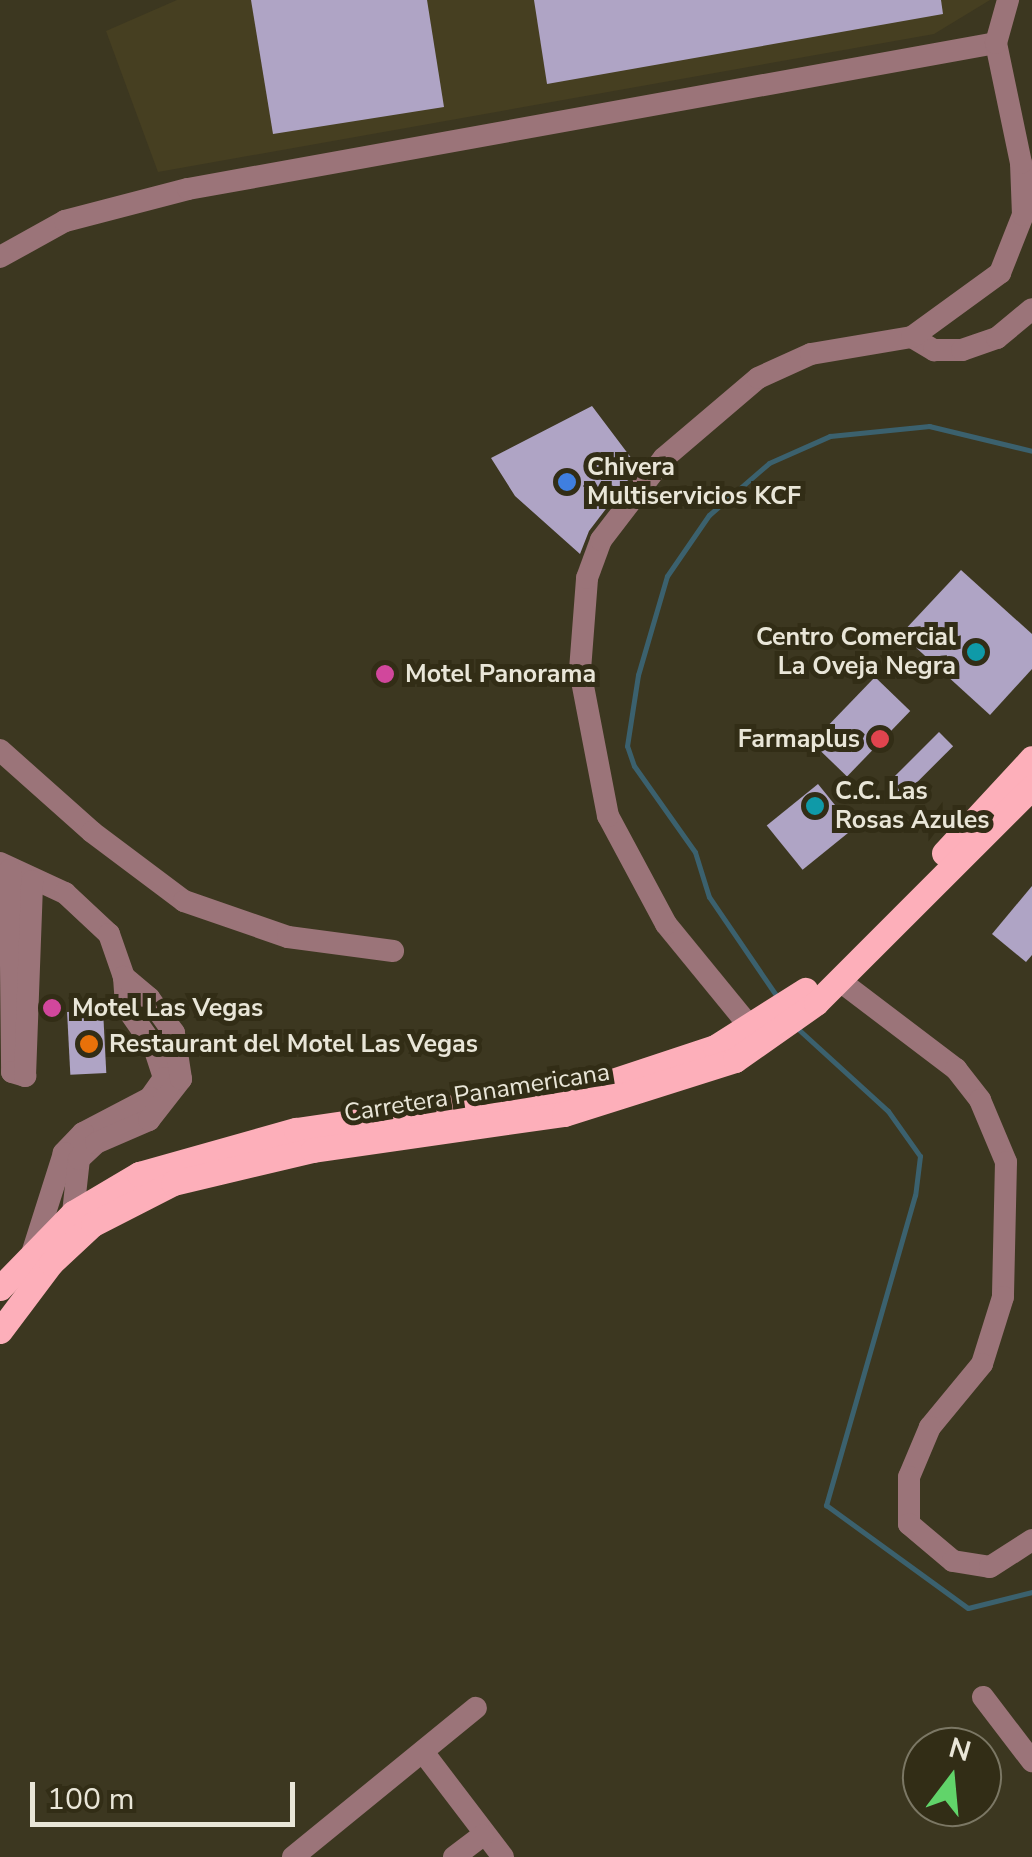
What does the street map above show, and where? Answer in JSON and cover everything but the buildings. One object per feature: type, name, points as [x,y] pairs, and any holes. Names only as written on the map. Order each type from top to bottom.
[{"type":"main road","name":"Carretera Panamericana","points":[[810,997],[1032,758]]},
{"type":"main road","name":"Carretera Panamericana","points":[[0,1330],[51,1262],[93,1224],[173,1183],[271,1158],[616,1102],[734,1060],[766,1026],[840,981],[1032,787]]},
{"type":"main road","name":"Carretera Panamericana","points":[[0,1288],[73,1213],[139,1174],[296,1130],[597,1086],[766,1026]]},
{"type":"street","points":[[766,1026],[666,924],[608,816],[580,670],[587,578],[601,540],[664,458],[758,378],[811,354],[912,337],[1000,273],[1023,215],[1022,163],[996,43],[1008,0]]},
{"type":"street","points":[[0,258],[66,221],[207,185],[996,43]]},
{"type":"street","points":[[912,337],[934,350],[962,350],[996,338],[1032,309]]},
{"type":"street","points":[[0,750],[92,832],[184,901],[288,937],[393,951]]},
{"type":"street","points":[[32,880],[25,1076],[12,1072],[5,866],[32,880],[89,910],[109,934],[124,977],[126,1007],[154,1047],[164,1078],[150,1098],[83,1132],[64,1153],[32,1251]]},
{"type":"street","points":[[73,1213],[80,1160],[96,1143],[149,1120],[181,1079],[174,1033],[150,998],[124,977]]},
{"type":"street","points":[[840,981],[956,1069],[980,1100],[1006,1162],[1003,1297],[982,1364],[930,1426],[909,1477],[909,1524],[953,1561],[990,1568],[1032,1540]]},
{"type":"street","points":[[983,1697],[1032,1761]]},
{"type":"street","points":[[293,1857],[476,1708]]},
{"type":"street","points":[[423,1752],[502,1857]]},
{"type":"street","points":[[454,1857],[483,1835]]},
{"type":"shaded area","points":[[177,0],[990,0],[934,34],[158,172],[106,31]]},
{"type":"waterway","points":[[778,998],[709,897],[695,852],[634,766],[627,746],[638,675],[667,576],[709,515],[769,463],[830,436],[929,426],[1032,451]]},
{"type":"waterway","points":[[797,1028],[888,1111],[920,1156],[915,1195],[826,1505],[968,1608],[1032,1592]]},
{"type":"place","name":"Chivera Multiservicios KCF","points":[[567,482]]},
{"type":"place","name":"Centro Comercial La Oveja Negra","points":[[976,652]]},
{"type":"place","name":"Motel Panorama","points":[[385,674]]},
{"type":"place","name":"Farmaplus","points":[[880,739]]},
{"type":"place","name":"C.C. Las Rosas Azules","points":[[815,806]]},
{"type":"place","name":"Motel Las Vegas","points":[[52,1008]]},
{"type":"place","name":"Restaurant del Motel Las Vegas","points":[[89,1044]]}]
